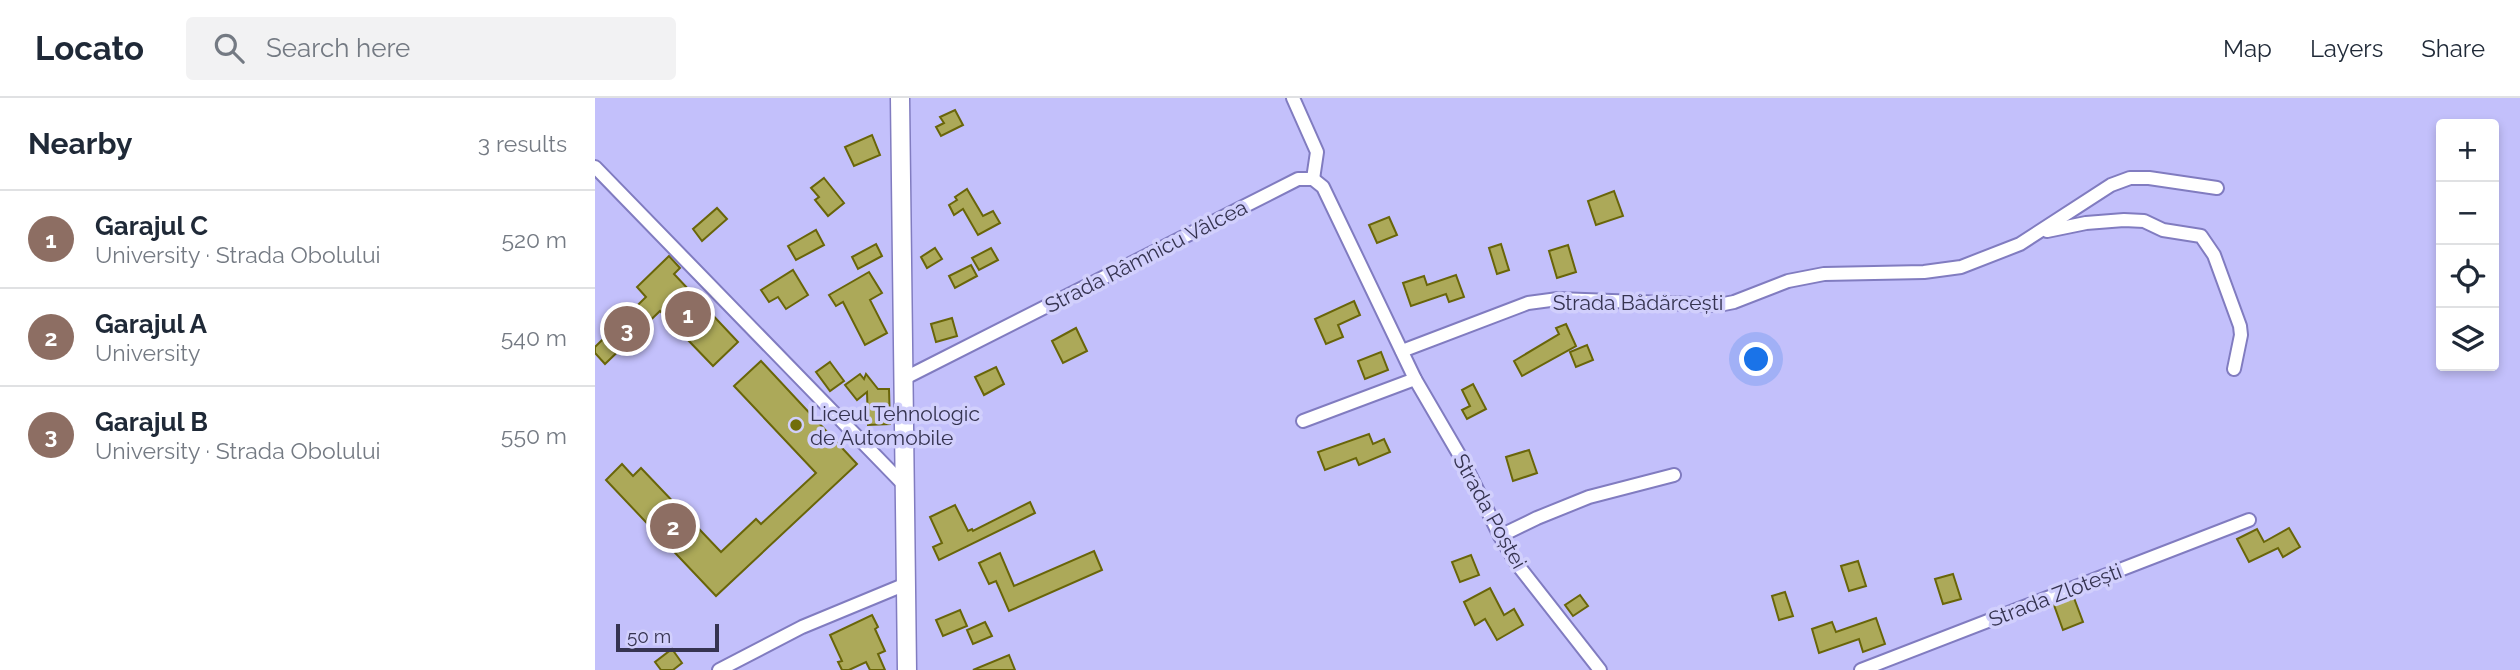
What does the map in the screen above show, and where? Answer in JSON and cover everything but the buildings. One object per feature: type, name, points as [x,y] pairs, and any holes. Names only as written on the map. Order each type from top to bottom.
[{"type":"main road","points":[[900,98],[907,670]]},
{"type":"street","points":[[1293,98],[1317,152],[1313,179]]},
{"type":"street","points":[[595,167],[905,486]]},
{"type":"street","name":"Strada Bădărcești","points":[[1402,351],[1528,303],[1558,299],[1719,305],[1788,281],[1824,274],[1924,272],[1961,267],[2038,233],[2111,185],[2130,178],[2149,177],[2217,188]]},
{"type":"street","name":"Strada Râmnicu Vâlcea","points":[[903,379],[1298,179],[1313,179]]},
{"type":"street","name":"Strada Poștei","points":[[1313,179],[1323,187],[1415,379],[1464,463],[1500,536],[1517,564],[1600,670]]},
{"type":"street","name":"Strada Bădărcești","points":[[2038,233],[2086,223],[2124,220],[2144,221],[2164,230],[2201,236],[2214,254],[2240,326],[2241,335],[2234,369]]},
{"type":"street","points":[[1303,421],[1415,379]]},
{"type":"street","points":[[1500,536],[1589,497],[1674,475]]},
{"type":"street","name":"Strada Zlotești","points":[[1861,670],[2249,520]]},
{"type":"street","points":[[719,670],[802,627],[906,584]]},
{"type":"place","name":"Garajul C","points":[[688,314]]},
{"type":"place","name":"Garajul B","points":[[627,329]]},
{"type":"place","name":"Liceul Tehnologic de Automobile","points":[[796,425]]},
{"type":"place","name":"Garajul A","points":[[673,526]]}]
